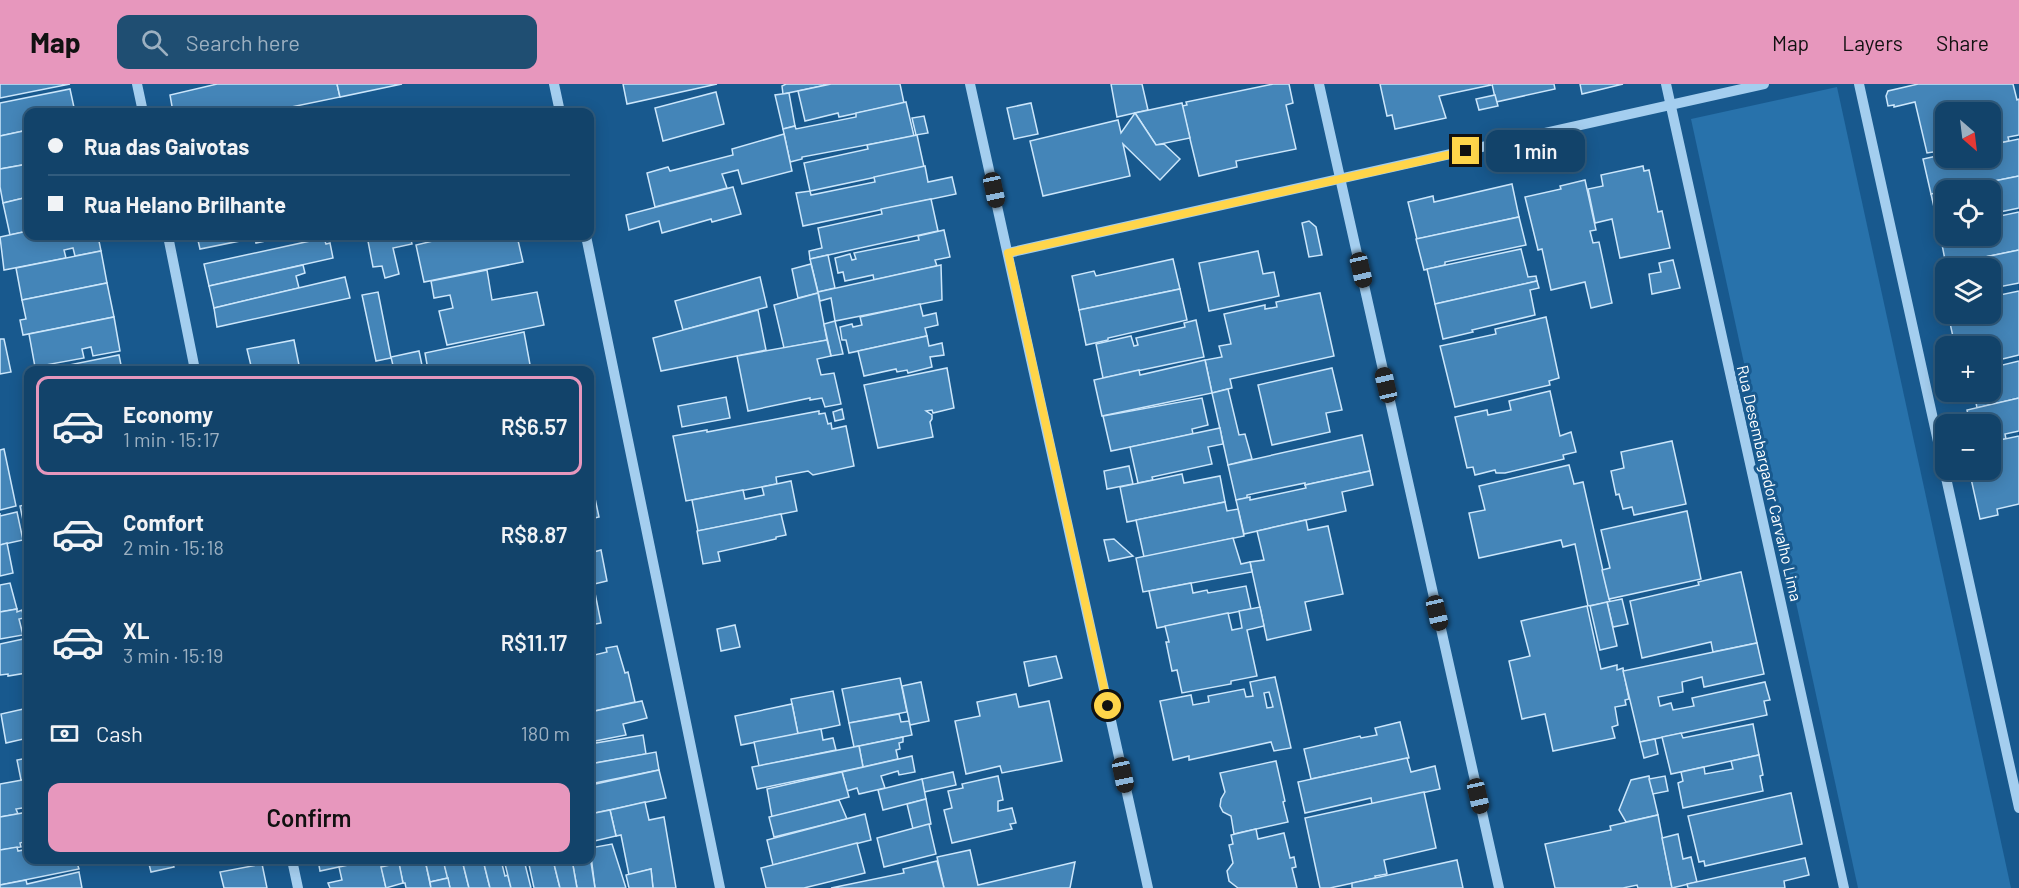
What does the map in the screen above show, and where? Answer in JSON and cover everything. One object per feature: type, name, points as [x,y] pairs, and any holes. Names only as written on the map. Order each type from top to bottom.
[{"type":"street","points":[[137,84],[142,108]]},
{"type":"street","points":[[554,84],[559,108]]},
{"type":"street","points":[[970,84],[1148,888]]},
{"type":"street","points":[[1319,84],[1498,888]]},
{"type":"street","name":"Rua Desembargador Carvalho Lima","points":[[1666,84],[1844,888]]},
{"type":"street","points":[[1008,253],[1764,84]]},
{"type":"street","points":[[1859,84],[2019,808]]},
{"type":"street","points":[[169,240],[194,366]]},
{"type":"street","points":[[587,240],[720,888]]},
{"type":"street","points":[[293,864],[298,888]]},
{"type":"shaded area","points":[[1837,87],[2011,888],[1858,888],[1691,119]]},
{"type":"building","points":[[0,84],[70,84],[0,98]]},
{"type":"building","points":[[217,84],[337,84],[340,97],[286,108],[172,108],[170,95]]},
{"type":"building","points":[[337,84],[402,84],[340,97]]},
{"type":"building","points":[[623,84],[717,84],[627,104]]},
{"type":"building","points":[[786,84],[831,84],[783,94],[782,86]]},
{"type":"building","points":[[831,84],[900,84],[904,103],[839,117],[838,113],[805,121],[798,91]]},
{"type":"building","points":[[1111,84],[1142,84],[1148,110],[1117,117]]},
{"type":"building","points":[[1273,84],[1289,84],[1293,103],[1286,105],[1296,149],[1236,161],[1237,167],[1199,176],[1182,106],[1187,105],[1186,102]]},
{"type":"building","points":[[1380,84],[1491,85],[1439,96],[1446,118],[1395,129],[1392,115],[1387,116]]},
{"type":"building","points":[[1492,84],[1554,84],[1555,89],[1496,102]]},
{"type":"building","points":[[1580,84],[1623,84],[1582,94]]},
{"type":"building","points":[[1918,84],[2013,84],[2017,100],[2019,99],[2019,135],[2008,137],[2009,141],[2001,143],[2001,102],[1935,102],[1935,152],[1927,153],[1915,102],[1894,107],[1894,105],[1888,106],[1886,96],[1888,91]]},
{"type":"building","points":[[70,89],[74,108],[24,108],[24,131],[0,136],[0,103]]},
{"type":"building","points":[[716,92],[724,124],[663,141],[655,108]]},
{"type":"building","points":[[789,93],[795,126],[783,129],[775,95]]},
{"type":"building","points":[[1495,95],[1498,106],[1479,110],[1476,99]]},
{"type":"building","points":[[906,102],[914,136],[802,157],[802,159],[790,162],[783,129],[795,126],[796,129],[856,117],[856,113]]},
{"type":"building","points":[[1031,103],[1038,134],[1014,139],[1007,108]]},
{"type":"building","points":[[1182,103],[1190,138],[1156,145],[1135,113]]},
{"type":"building","points":[[1135,113],[1156,145],[1164,144],[1180,159],[1160,180],[1123,144],[1130,176],[1043,196],[1030,141],[1118,120],[1121,133]]},
{"type":"building","points":[[924,116],[928,133],[916,135],[912,118]]},
{"type":"building","points":[[24,131],[24,165],[0,169],[0,136]]},
{"type":"building","points":[[784,134],[792,171],[742,184],[738,170],[722,174],[727,188],[655,207],[647,173],[668,167],[670,171],[733,155],[732,149]]},
{"type":"building","points":[[917,135],[924,167],[810,191],[804,163],[868,149],[867,145]]},
{"type":"building","points":[[2019,139],[2019,176],[1999,180],[1935,180],[1935,193],[1931,194],[1923,159],[1935,156],[1935,168],[2001,168],[2001,143]]},
{"type":"building","points":[[24,165],[24,198],[3,203],[0,169]]},
{"type":"building","points":[[925,166],[928,182],[952,177],[956,194],[803,226],[796,193],[810,191],[811,195],[875,182],[874,177]]},
{"type":"building","points":[[1643,166],[1644,171],[1649,170],[1658,212],[1662,211],[1670,248],[1620,258],[1612,219],[1595,223],[1588,189],[1603,186],[1601,175]]},
{"type":"building","points":[[2019,176],[2019,208],[2001,212],[2001,180],[1999,180]]},
{"type":"building","points":[[1585,180],[1596,230],[1590,231],[1593,243],[1599,242],[1612,303],[1591,308],[1585,282],[1551,290],[1542,249],[1538,250],[1525,197],[1561,189],[1560,186]]},
{"type":"building","points":[[1512,184],[1519,217],[1417,239],[1408,202],[1433,196],[1434,202]]},
{"type":"building","points":[[733,187],[741,214],[712,222],[711,219],[662,233],[659,221],[629,230],[626,215]]},
{"type":"building","points":[[1935,193],[1935,212],[1931,194]]},
{"type":"building","points":[[24,198],[24,232],[10,235],[3,203]]},
{"type":"building","points":[[931,199],[938,231],[810,259],[809,251],[822,248],[818,228],[882,214],[881,209]]},
{"type":"building","points":[[2019,212],[2019,250],[1980,258],[1945,258],[1942,246],[2001,246],[2001,216]]},
{"type":"building","points":[[1519,217],[1526,245],[1445,262],[1445,265],[1424,270],[1416,239]]},
{"type":"building","points":[[1309,221],[1316,227],[1322,255],[1309,257],[1302,223]]},
{"type":"building","points":[[944,230],[950,257],[935,260],[937,266],[874,280],[873,275],[845,281],[843,272],[838,273],[835,258],[850,254],[852,260],[856,259],[854,253],[919,240],[918,236]]},
{"type":"building","points":[[24,232],[24,240],[99,240],[101,251],[75,256],[73,248],[64,250],[66,258],[4,270],[0,237]]},
{"type":"building","points":[[198,240],[245,240],[200,249]]},
{"type":"building","points":[[315,240],[325,240],[326,244],[330,243],[333,258],[209,286],[204,264]]},
{"type":"building","points":[[368,240],[411,240],[412,244],[393,248],[399,274],[385,278],[382,266],[373,267]]},
{"type":"building","points":[[518,240],[523,262],[424,282],[416,245],[433,241]]},
{"type":"building","points":[[1521,249],[1528,277],[1536,276],[1537,281],[1435,304],[1427,269]]},
{"type":"building","points":[[2019,250],[2019,283],[2001,286],[2001,258],[1980,258]]},
{"type":"building","points":[[101,251],[107,283],[22,300],[16,268]]},
{"type":"building","points":[[1258,251],[1263,274],[1274,272],[1279,296],[1209,311],[1199,263]]},
{"type":"building","points":[[828,255],[835,288],[818,292],[810,259]]},
{"type":"building","points":[[1173,259],[1180,289],[1079,310],[1072,276],[1094,271],[1096,276]]},
{"type":"building","points":[[1673,260],[1680,288],[1652,294],[1649,274],[1661,272],[1659,263]]},
{"type":"building","points":[[811,264],[818,293],[798,298],[792,269]]},
{"type":"building","points":[[303,265],[305,273],[296,276],[299,288],[214,308],[209,286]]},
{"type":"building","points":[[941,265],[942,300],[835,321],[831,298],[820,301],[818,292]]},
{"type":"building","points":[[487,270],[492,300],[537,292],[544,325],[447,345],[439,311],[453,308],[450,295],[434,298],[431,281]]},
{"type":"building","points":[[345,277],[350,298],[217,327],[214,308]]},
{"type":"building","points":[[760,277],[767,307],[683,330],[675,301]]},
{"type":"building","points":[[1537,281],[1539,288],[1530,290],[1535,315],[1443,339],[1435,304]]},
{"type":"building","points":[[107,283],[114,317],[23,335],[20,320],[26,319],[22,300]]},
{"type":"building","points":[[1180,289],[1187,320],[1086,345],[1079,310]]},
{"type":"building","points":[[2019,291],[2019,355],[2001,359],[2001,336],[1953,336],[1950,324],[2001,324],[2001,295]]},
{"type":"building","points":[[378,292],[391,358],[376,361],[362,295]]},
{"type":"building","points":[[818,293],[827,340],[784,348],[774,305]]},
{"type":"building","points":[[1320,293],[1334,356],[1230,379],[1232,388],[1212,393],[1205,360],[1222,357],[1219,346],[1231,344],[1224,314],[1265,305],[1265,309],[1277,307],[1276,302]]},
{"type":"building","points":[[920,304],[923,316],[936,313],[938,325],[925,328],[927,336],[849,353],[846,340],[842,340],[840,327],[852,324],[853,327],[862,325],[860,317]]},
{"type":"building","points":[[758,310],[766,350],[661,371],[653,338]]},
{"type":"building","points":[[114,317],[120,351],[93,356],[91,347],[82,349],[84,358],[35,366],[29,334]]},
{"type":"building","points":[[1546,317],[1559,378],[1549,381],[1550,385],[1455,407],[1440,346],[1496,334],[1495,329]]},
{"type":"building","points":[[1196,320],[1204,357],[1103,378],[1096,344],[1131,336],[1134,346],[1138,345],[1136,338],[1185,327],[1184,323]]},
{"type":"building","points":[[835,321],[843,354],[831,356],[824,324]]},
{"type":"building","points":[[524,332],[530,366],[427,366],[425,353]]},
{"type":"building","points":[[927,336],[929,346],[942,343],[944,355],[930,357],[932,367],[908,373],[907,370],[897,372],[896,369],[864,376],[858,351]]},
{"type":"building","points":[[0,339],[4,339],[11,372],[0,374]]},
{"type":"building","points":[[294,340],[299,366],[251,366],[247,349]]},
{"type":"building","points":[[827,340],[831,356],[817,359],[821,375],[834,373],[841,404],[825,407],[822,398],[810,400],[810,398],[748,411],[737,356]]},
{"type":"building","points":[[419,351],[422,366],[393,366],[391,357]]},
{"type":"building","points":[[119,355],[121,366],[64,366]]},
{"type":"building","points":[[1205,360],[1212,393],[1102,416],[1094,380],[1139,370],[1140,375]]},
{"type":"building","points":[[2019,361],[2019,398],[1977,408],[1976,402],[2001,402],[2001,365]]},
{"type":"building","points":[[947,368],[954,408],[933,413],[932,410],[926,411],[932,415],[930,422],[933,437],[878,448],[864,385]]},
{"type":"building","points":[[1332,368],[1342,410],[1326,413],[1330,432],[1272,445],[1258,385]]},
{"type":"building","points":[[1228,389],[1239,435],[1245,434],[1252,459],[1228,465],[1212,393]]},
{"type":"building","points":[[1550,391],[1560,436],[1571,432],[1576,452],[1563,455],[1564,459],[1505,473],[1496,473],[1495,470],[1475,475],[1473,467],[1467,468],[1455,417],[1487,410],[1488,415],[1511,410],[1509,401]]},
{"type":"building","points":[[726,397],[730,418],[682,427],[678,406]]},
{"type":"building","points":[[1202,398],[1208,425],[1192,429],[1193,434],[1111,451],[1103,416]]},
{"type":"building","points":[[2019,398],[2019,431],[2005,434],[2006,439],[2001,440],[2001,414],[1968,414],[1967,410]]},
{"type":"building","points":[[842,409],[844,419],[835,421],[833,412]]},
{"type":"building","points":[[819,411],[819,414],[825,413],[832,429],[846,426],[854,466],[813,475],[808,471],[776,477],[777,484],[686,501],[673,436]]},
{"type":"building","points":[[1220,428],[1223,444],[1208,447],[1212,464],[1152,477],[1153,480],[1138,483],[1130,447]]},
{"type":"building","points":[[1362,435],[1370,471],[1247,495],[1247,498],[1236,500],[1228,465]]},
{"type":"building","points":[[2019,436],[2019,504],[1997,509],[1998,515],[1980,519],[1971,480],[2001,480],[2001,440]]},
{"type":"building","points":[[1672,441],[1686,504],[1634,515],[1632,507],[1623,509],[1619,494],[1616,495],[1611,471],[1624,468],[1621,452]]},
{"type":"building","points":[[4,449],[16,506],[0,510],[0,450]]},
{"type":"building","points":[[1569,465],[1574,484],[1583,482],[1610,602],[1588,606],[1575,544],[1563,547],[1561,540],[1479,558],[1469,513],[1485,510],[1479,486]]},
{"type":"building","points":[[1129,466],[1133,484],[1107,489],[1104,471]]},
{"type":"building","points":[[1370,471],[1373,485],[1342,492],[1346,511],[1244,534],[1236,500],[1250,497],[1250,500],[1306,488],[1305,485]]},
{"type":"building","points":[[1182,474],[1184,483],[1220,476],[1225,502],[1127,522],[1120,487]]},
{"type":"building","points":[[791,481],[797,511],[698,531],[692,500],[743,490],[745,499],[764,495],[762,487]]},
{"type":"building","points":[[594,494],[599,517],[594,518]]},
{"type":"building","points":[[1225,502],[1227,511],[1238,509],[1244,536],[1144,557],[1136,520]]},
{"type":"building","points":[[24,505],[24,525],[20,506]]},
{"type":"building","points":[[1687,511],[1701,579],[1609,599],[1602,570],[1610,568],[1601,530]]},
{"type":"building","points":[[17,512],[23,540],[0,545],[0,516]]},
{"type":"building","points":[[781,514],[786,535],[718,552],[720,561],[703,564],[697,531]]},
{"type":"building","points":[[1306,520],[1308,530],[1328,526],[1343,594],[1305,602],[1311,630],[1267,640],[1250,562],[1264,560],[1257,531]]},
{"type":"building","points":[[1233,538],[1241,564],[1250,562],[1252,572],[1143,592],[1136,558]]},
{"type":"building","points":[[1114,539],[1133,556],[1109,561],[1104,540]]},
{"type":"building","points":[[7,543],[13,573],[0,576],[0,545]]},
{"type":"building","points":[[601,550],[607,581],[594,584],[594,552]]},
{"type":"building","points":[[1741,572],[1757,643],[1713,652],[1711,642],[1642,658],[1630,601],[1699,585],[1698,582]]},
{"type":"building","points":[[10,583],[17,609],[0,612],[0,585]]},
{"type":"building","points":[[1191,583],[1193,593],[1207,590],[1208,593],[1246,586],[1251,609],[1157,628],[1149,591]]},
{"type":"building","points":[[594,588],[601,623],[594,624]]},
{"type":"building","points":[[1622,599],[1628,624],[1613,627],[1607,602]]},
{"type":"building","points":[[1607,602],[1617,646],[1600,650],[1590,606]]},
{"type":"building","points":[[1587,606],[1601,669],[1617,665],[1617,670],[1623,668],[1629,699],[1625,700],[1626,705],[1615,707],[1618,725],[1612,727],[1615,738],[1553,751],[1545,714],[1522,719],[1509,661],[1530,656],[1521,621]]},
{"type":"building","points":[[1260,607],[1264,626],[1247,630],[1257,676],[1231,681],[1231,684],[1182,693],[1177,670],[1172,671],[1165,626],[1228,613],[1232,630],[1242,628],[1239,611]]},
{"type":"building","points":[[17,609],[17,612],[22,610],[24,618],[19,619],[23,635],[0,639],[0,612]]},
{"type":"building","points":[[735,625],[740,647],[721,651],[717,629]]},
{"type":"building","points":[[24,639],[24,673],[0,675],[0,644]]},
{"type":"building","points":[[1757,643],[1764,674],[1704,687],[1702,677],[1682,682],[1683,692],[1658,697],[1660,706],[1671,703],[1673,710],[1694,706],[1692,698],[1765,682],[1770,700],[1764,701],[1767,715],[1640,742],[1623,671]]},
{"type":"building","points":[[617,646],[625,673],[628,672],[635,702],[594,711],[594,655],[607,652],[606,648]]},
{"type":"building","points":[[1056,656],[1062,678],[1029,686],[1024,662]]},
{"type":"building","points":[[1275,677],[1291,748],[1274,751],[1271,742],[1189,760],[1189,756],[1173,760],[1160,701],[1191,695],[1193,705],[1209,702],[1208,696],[1244,689],[1246,697],[1253,696],[1250,682]],"holes":[[[1269,692],[1273,707],[1267,708],[1264,693]]]},
{"type":"building","points":[[900,678],[907,712],[849,723],[842,689]]},
{"type":"building","points":[[921,682],[929,721],[910,725],[902,686]]},
{"type":"building","points":[[833,691],[840,725],[798,734],[791,699]]},
{"type":"building","points":[[1016,694],[1019,707],[1049,701],[1062,761],[1002,773],[1000,766],[966,774],[955,721],[980,716],[977,702]]},
{"type":"building","points":[[642,701],[647,718],[623,724],[626,735],[594,741],[594,711]]},
{"type":"building","points":[[792,704],[798,734],[741,745],[735,716]]},
{"type":"building","points":[[24,709],[24,739],[6,743],[1,714]]},
{"type":"building","points":[[899,714],[901,722],[909,721],[912,735],[854,747],[849,723]]},
{"type":"building","points":[[1400,722],[1409,758],[1311,779],[1304,749],[1360,736],[1361,738],[1377,735],[1375,728]]},
{"type":"building","points":[[1753,724],[1759,755],[1671,774],[1662,737],[1681,733],[1683,738]]},
{"type":"building","points":[[821,729],[823,740],[833,738],[836,750],[759,766],[754,742]]},
{"type":"building","points":[[643,735],[646,754],[594,763],[594,743]]},
{"type":"building","points":[[903,737],[903,742],[899,743],[900,749],[896,750],[898,759],[863,767],[859,746]]},
{"type":"building","points":[[1655,739],[1658,754],[1644,758],[1640,742]]},
{"type":"building","points":[[859,746],[863,767],[757,789],[752,767]]},
{"type":"building","points":[[656,752],[659,770],[594,783],[594,763]]},
{"type":"building","points":[[1759,755],[1763,791],[1683,808],[1678,783],[1683,781],[1681,772],[1704,767],[1705,774],[1733,769],[1731,761]]},
{"type":"building","points":[[912,756],[915,772],[899,775],[898,771],[881,776],[885,788],[859,794],[857,788],[847,791],[842,772]]},
{"type":"building","points":[[1407,758],[1411,772],[1435,766],[1440,789],[1372,804],[1371,798],[1305,813],[1298,782]]},
{"type":"building","points":[[24,759],[24,780],[21,780],[17,760]]},
{"type":"building","points":[[1276,761],[1288,822],[1234,834],[1231,816],[1223,812],[1220,806],[1225,792],[1220,773]]},
{"type":"building","points":[[659,770],[666,798],[594,813],[594,784]]},
{"type":"building","points":[[842,772],[849,797],[772,817],[767,789]]},
{"type":"building","points":[[953,772],[956,785],[924,792],[922,779]]},
{"type":"building","points":[[998,776],[1003,800],[998,801],[998,811],[1012,808],[1016,823],[1010,824],[1012,829],[952,843],[944,810],[952,808],[948,791],[963,788],[962,784]]},
{"type":"building","points":[[1649,776],[1658,815],[1626,822],[1619,810],[1631,780]]},
{"type":"building","points":[[1665,776],[1668,791],[1653,794],[1649,779]]},
{"type":"building","points":[[922,779],[926,799],[883,810],[878,790]]},
{"type":"building","points":[[24,780],[24,808],[16,809],[18,814],[0,817],[0,784]]},
{"type":"building","points":[[1424,792],[1436,848],[1384,860],[1387,874],[1375,876],[1376,878],[1320,888],[1305,818]]},
{"type":"building","points":[[1791,793],[1802,844],[1705,866],[1704,861],[1699,862],[1688,816]]},
{"type":"building","points":[[926,799],[931,824],[913,829],[907,804]]},
{"type":"building","points":[[839,800],[847,819],[774,837],[769,817]]},
{"type":"building","points":[[645,802],[649,820],[664,817],[676,888],[653,888],[651,869],[629,875],[621,835],[616,836],[610,810]]},
{"type":"building","points":[[610,810],[616,836],[594,841],[594,813]]},
{"type":"building","points":[[24,813],[24,842],[20,843],[21,847],[0,850],[0,817]]},
{"type":"building","points":[[865,814],[871,840],[773,865],[767,840]]},
{"type":"building","points":[[1658,815],[1672,888],[1638,888],[1637,885],[1623,888],[1555,888],[1545,844],[1611,830],[1610,826]]},
{"type":"building","points":[[929,824],[936,854],[884,867],[877,838]]},
{"type":"building","points":[[1256,829],[1258,839],[1284,833],[1290,858],[1294,857],[1296,867],[1292,868],[1297,888],[1238,888],[1229,881],[1227,871],[1233,863],[1229,845],[1233,844],[1231,835]]},
{"type":"building","points":[[1678,834],[1683,859],[1691,857],[1697,882],[1672,888],[1662,838]]},
{"type":"building","points":[[857,843],[865,873],[804,888],[766,888],[761,868]]},
{"type":"building","points":[[612,844],[626,888],[595,888],[592,864],[594,864],[594,847]]},
{"type":"building","points":[[17,847],[18,851],[24,850],[24,864],[77,864],[79,869],[0,885],[0,850]]},
{"type":"building","points":[[970,850],[978,885],[1075,862],[1070,888],[944,888],[937,857]]},
{"type":"building","points":[[1805,858],[1809,875],[1784,881],[1785,888],[1688,888],[1687,884]]},
{"type":"building","points":[[1457,860],[1463,888],[1352,888],[1352,883]]},
{"type":"building","points":[[937,861],[944,888],[831,888],[904,873],[903,869]]},
{"type":"building","points":[[149,864],[173,864],[174,867],[151,872]]},
{"type":"building","points":[[262,864],[267,888],[224,888],[220,872]]},
{"type":"building","points":[[319,864],[352,864],[320,871]]},
{"type":"building","points":[[353,864],[381,864],[386,888],[330,888],[328,883],[342,880],[339,867]]},
{"type":"building","points":[[399,864],[426,864],[431,888],[406,888]]},
{"type":"building","points":[[399,864],[403,883],[386,888],[381,867]]},
{"type":"building","points":[[426,864],[444,864],[448,878],[430,882]]},
{"type":"building","points":[[444,864],[463,864],[469,888],[450,888]]},
{"type":"building","points":[[463,864],[484,864],[490,888],[469,888]]},
{"type":"building","points":[[484,864],[502,864],[511,888],[490,888]]},
{"type":"building","points":[[505,864],[525,864],[531,888],[511,888]]},
{"type":"building","points":[[529,864],[554,864],[560,888],[534,888]]},
{"type":"building","points":[[554,864],[573,864],[577,888],[560,888]]},
{"type":"building","points":[[573,864],[591,864],[595,888],[577,888]]},
{"type":"building","points":[[651,869],[653,888],[629,888],[626,875]]},
{"type":"building","points":[[79,872],[82,888],[0,888],[0,885],[26,880],[27,884]]},
{"type":"building","points":[[448,878],[450,888],[431,888],[430,882]]},
{"type":"route","points":[[1108,706],[1008,253],[1466,151]]}]
